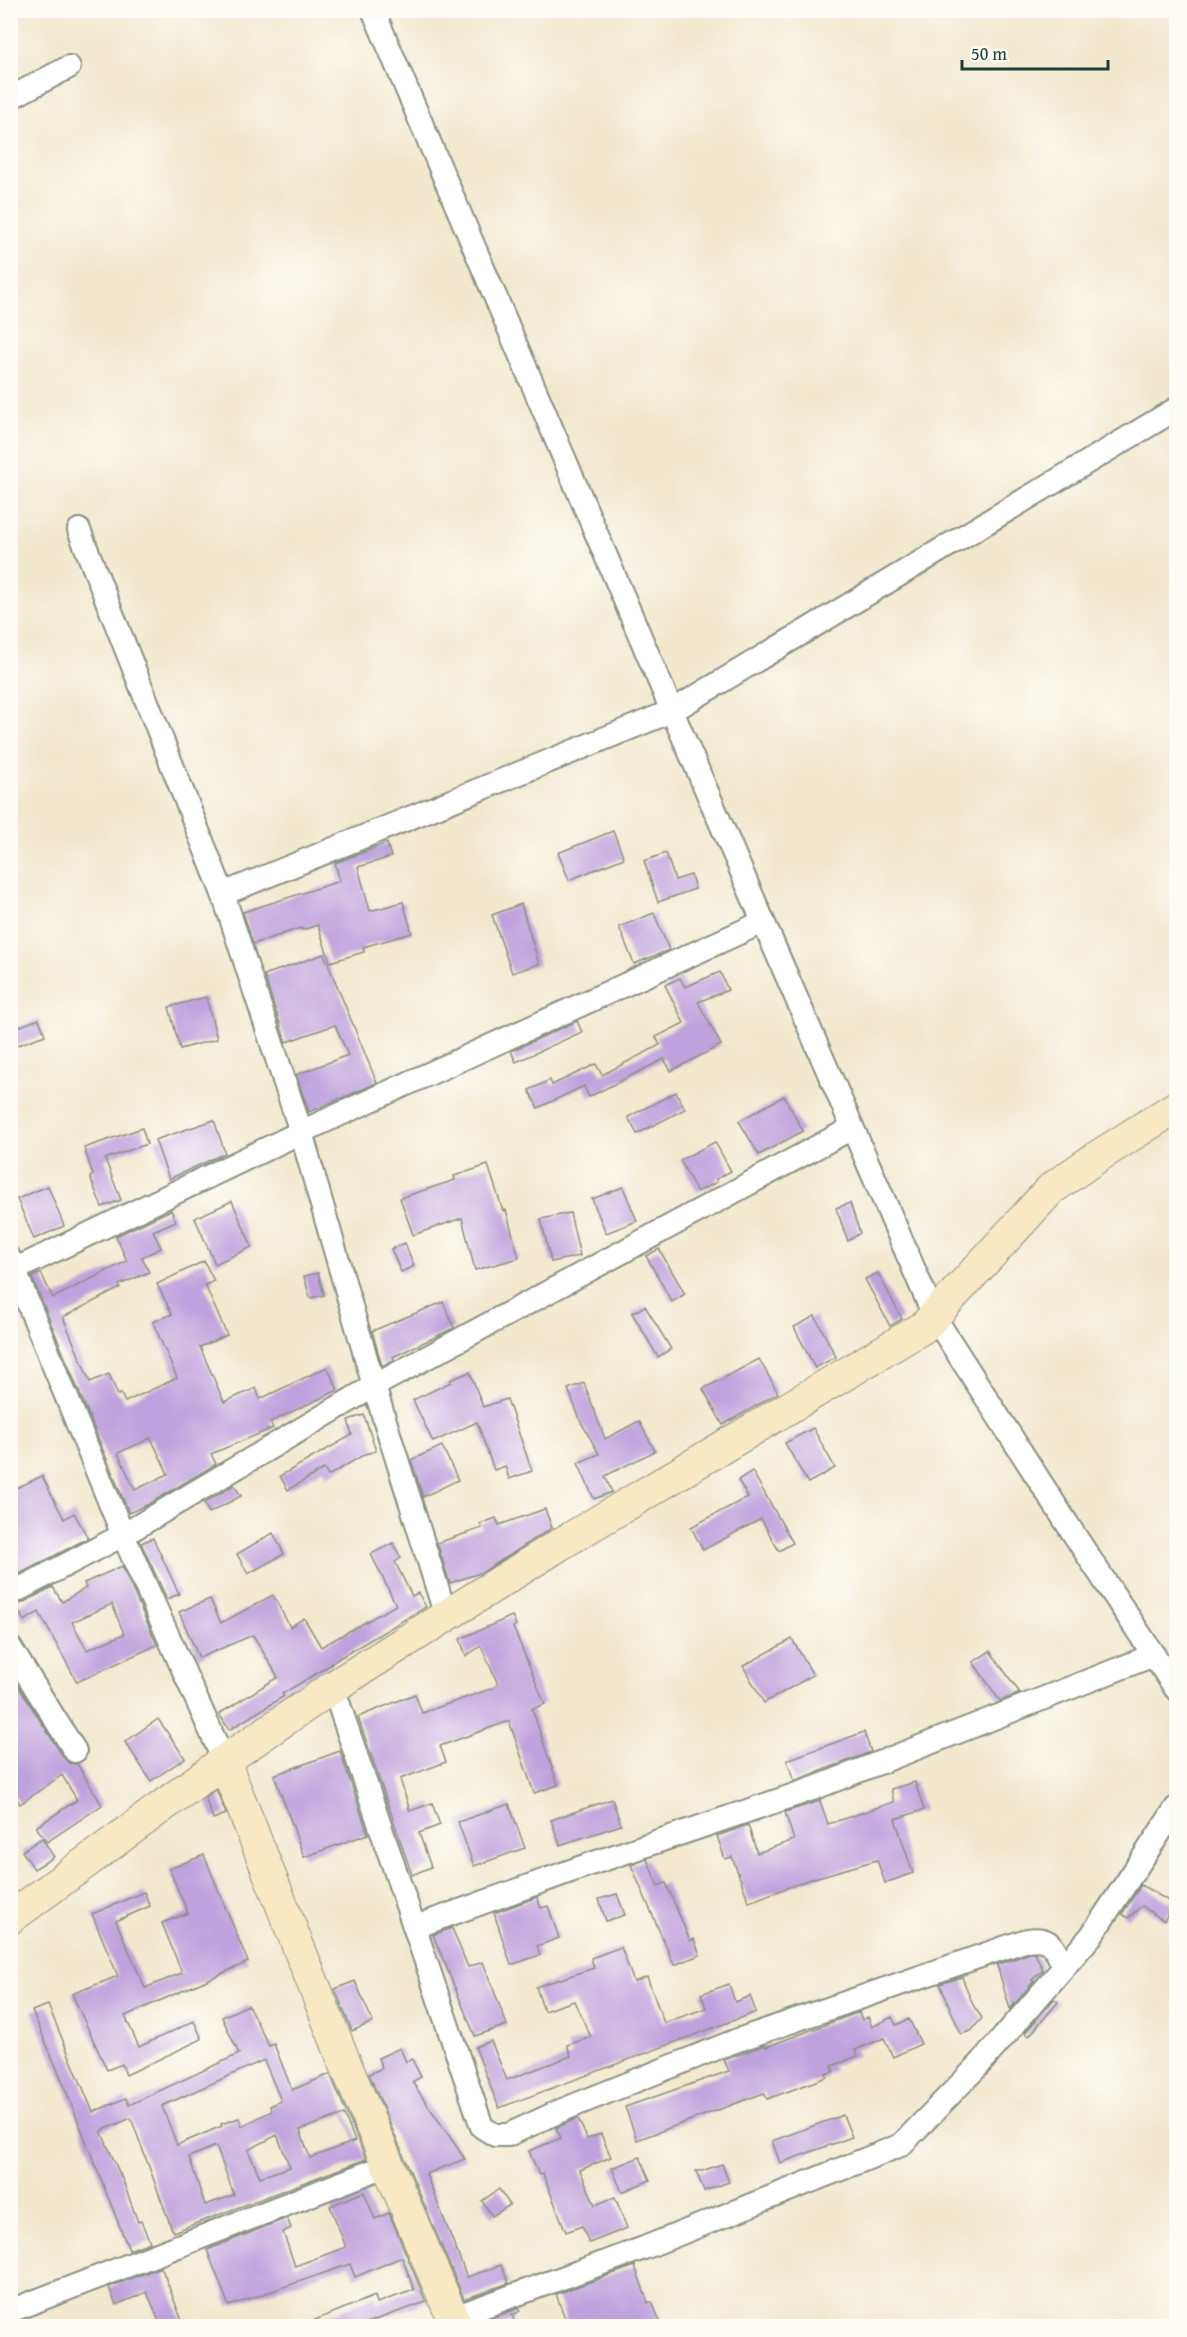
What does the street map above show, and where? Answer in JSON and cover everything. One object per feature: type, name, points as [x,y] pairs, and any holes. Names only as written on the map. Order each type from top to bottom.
[{"type":"street","points":[[373,10],[672,711],[935,1318],[1176,1689]]},
{"type":"street","points":[[10,98],[69,67]]},
{"type":"street","points":[[223,894],[672,711],[1176,408]]},
{"type":"street","points":[[79,530],[223,894],[301,1132],[374,1386],[446,1616]]},
{"type":"street","points":[[763,922],[301,1132],[12,1267],[123,1535],[224,1761],[454,2322],[901,2145],[981,2064],[1091,1936],[1176,1808]]},
{"type":"street","points":[[10,1918],[224,1761],[333,1687],[559,1545],[924,1328],[1051,1189],[1176,1107]]},
{"type":"street","points":[[10,1594],[123,1535],[374,1386],[852,1128]]},
{"type":"street","points":[[10,1647],[75,1751]]},
{"type":"street","points":[[415,1927],[579,1868],[815,1788],[1154,1655]]},
{"type":"street","points":[[333,1687],[482,2127],[495,2135],[508,2135],[560,2111],[735,2041],[1027,1940],[1040,1938],[1047,1940],[1065,1966]]},
{"type":"street","points":[[10,2311],[388,2165]]},
{"type":"building","points":[[613,831],[624,858],[569,880],[558,853]]},
{"type":"building","points":[[387,843],[391,857],[358,867],[370,911],[403,902],[412,933],[363,947],[364,952],[330,962],[318,925],[302,930],[301,928],[253,944],[243,912],[340,881],[335,863]]},
{"type":"building","points":[[666,853],[675,880],[691,875],[695,889],[658,902],[644,861]]},
{"type":"building","points":[[521,904],[539,964],[512,973],[492,915]]},
{"type":"building","points":[[654,913],[669,950],[634,964],[619,927]]},
{"type":"building","points":[[324,954],[377,1083],[309,1112],[296,1075],[348,1055],[335,1025],[286,1042],[264,975]]},
{"type":"building","points":[[720,972],[728,990],[698,1002],[721,1045],[671,1071],[664,1059],[589,1097],[584,1086],[538,1108],[529,1090],[550,1080],[552,1085],[596,1064],[602,1075],[660,1045],[656,1037],[684,1023],[665,985],[680,978],[685,987]]},
{"type":"building","points":[[206,997],[217,1039],[180,1049],[169,1007]]},
{"type":"building","points":[[39,1019],[45,1035],[10,1048],[10,1030]]},
{"type":"building","points":[[577,1021],[582,1032],[516,1062],[511,1051]]},
{"type":"building","points":[[676,1092],[685,1109],[637,1134],[628,1117]]},
{"type":"building","points":[[784,1096],[803,1131],[759,1155],[739,1121]]},
{"type":"building","points":[[214,1120],[225,1153],[169,1179],[155,1140]]},
{"type":"building","points":[[142,1128],[147,1144],[105,1159],[121,1200],[102,1207],[90,1177],[93,1175],[84,1148]]},
{"type":"building","points":[[715,1142],[731,1171],[716,1179],[717,1182],[697,1192],[680,1160]]},
{"type":"building","points":[[488,1165],[503,1211],[506,1210],[519,1258],[475,1270],[462,1218],[413,1235],[400,1198],[455,1180],[454,1176]]},
{"type":"building","points":[[48,1186],[64,1226],[34,1239],[17,1199]]},
{"type":"building","points":[[623,1187],[637,1221],[606,1233],[592,1199]]},
{"type":"building","points":[[232,1201],[252,1247],[215,1264],[195,1218]]},
{"type":"building","points":[[850,1203],[860,1233],[848,1241],[836,1208]]},
{"type":"building","points":[[171,1210],[176,1221],[153,1231],[161,1248],[142,1257],[149,1272],[119,1285],[120,1288],[63,1317],[90,1382],[109,1374],[118,1395],[121,1394],[125,1402],[177,1378],[153,1322],[172,1314],[157,1284],[204,1261],[214,1281],[205,1285],[227,1335],[200,1347],[224,1402],[256,1388],[260,1399],[327,1367],[338,1390],[270,1422],[273,1428],[211,1454],[216,1464],[149,1504],[129,1513],[32,1277],[41,1273],[53,1298],[127,1261],[116,1236]],"holes":[[[151,1438],[168,1474],[135,1490],[118,1453]]]},
{"type":"building","points":[[570,1213],[580,1256],[551,1262],[541,1219]]},
{"type":"building","points":[[405,1243],[414,1266],[401,1272],[391,1249]]},
{"type":"building","points":[[659,1249],[685,1294],[672,1302],[646,1256]]},
{"type":"building","points":[[318,1273],[324,1295],[310,1298],[304,1276]]},
{"type":"building","points":[[878,1273],[902,1319],[890,1326],[865,1279]]},
{"type":"building","points":[[443,1302],[454,1328],[393,1357],[394,1360],[382,1366],[372,1331]]},
{"type":"building","points":[[645,1306],[671,1349],[658,1357],[632,1313]]},
{"type":"building","points":[[815,1316],[836,1357],[815,1368],[794,1327]]},
{"type":"building","points":[[759,1359],[778,1393],[723,1425],[703,1389]]},
{"type":"building","points":[[470,1372],[483,1407],[507,1399],[532,1471],[509,1479],[505,1466],[494,1470],[477,1422],[433,1442],[413,1400]]},
{"type":"building","points":[[584,1383],[605,1439],[639,1421],[655,1451],[605,1476],[612,1492],[594,1499],[578,1463],[599,1454],[581,1422],[568,1389]]},
{"type":"building","points":[[364,1415],[376,1451],[365,1454],[328,1476],[324,1469],[288,1490],[280,1476],[352,1435],[348,1420]]},
{"type":"building","points":[[813,1428],[835,1468],[808,1483],[785,1443]]},
{"type":"building","points":[[442,1446],[458,1480],[423,1497],[411,1460]]},
{"type":"building","points":[[752,1471],[793,1543],[779,1551],[761,1519],[703,1550],[691,1527],[748,1497],[738,1480]]},
{"type":"building","points":[[42,1476],[64,1519],[74,1513],[88,1538],[12,1578],[10,1491]]},
{"type":"building","points":[[234,1485],[241,1496],[209,1513],[204,1503]]},
{"type":"building","points":[[545,1509],[552,1528],[483,1572],[450,1583],[437,1543],[482,1528],[480,1524],[496,1518],[499,1525]]},
{"type":"building","points":[[273,1533],[284,1554],[248,1574],[237,1554]]},
{"type":"building","points":[[153,1538],[179,1594],[167,1599],[141,1543]]},
{"type":"building","points":[[393,1543],[401,1558],[395,1562],[412,1596],[418,1593],[426,1607],[331,1663],[229,1730],[219,1714],[278,1677],[253,1635],[199,1658],[179,1612],[210,1599],[221,1623],[273,1595],[290,1627],[304,1618],[321,1647],[396,1605],[371,1554]]},
{"type":"building","points":[[122,1566],[157,1645],[77,1682],[39,1612],[24,1621],[16,1606],[53,1587],[62,1602],[86,1588],[84,1583]],"holes":[[[112,1604],[124,1634],[87,1650],[72,1622]]]},
{"type":"building","points":[[512,1616],[516,1625],[513,1627],[545,1704],[532,1709],[558,1785],[534,1793],[509,1721],[440,1746],[446,1762],[400,1779],[410,1811],[432,1803],[440,1825],[419,1833],[431,1867],[412,1875],[358,1717],[415,1694],[422,1713],[493,1688],[498,1684],[481,1646],[466,1656],[460,1639]]},
{"type":"building","points":[[792,1639],[813,1675],[764,1703],[743,1666]]},
{"type":"building","points":[[990,1651],[1020,1693],[1000,1701],[973,1662]]},
{"type":"building","points":[[10,1673],[64,1758],[69,1763],[77,1764],[102,1805],[47,1842],[36,1827],[77,1800],[62,1775],[20,1804],[10,1790]]},
{"type":"building","points":[[158,1719],[185,1758],[151,1781],[125,1742]]},
{"type":"building","points":[[864,1732],[871,1752],[794,1781],[787,1760]]},
{"type":"building","points":[[340,1751],[368,1834],[304,1857],[274,1775]]},
{"type":"building","points":[[915,1782],[924,1810],[895,1819],[913,1873],[885,1883],[877,1860],[811,1879],[749,1902],[732,1857],[725,1859],[717,1836],[748,1825],[757,1853],[794,1840],[785,1812],[820,1801],[828,1824],[894,1802],[891,1789]]},
{"type":"building","points":[[216,1789],[226,1814],[213,1819],[205,1797]]},
{"type":"building","points":[[612,1799],[621,1825],[560,1845],[551,1820]]},
{"type":"building","points":[[509,1804],[525,1848],[474,1866],[458,1822]]},
{"type":"building","points":[[42,1838],[54,1857],[34,1869],[22,1851]]},
{"type":"building","points":[[204,1855],[248,1962],[125,2016],[139,2047],[194,2021],[202,2039],[126,2075],[122,2064],[107,2070],[72,1994],[118,1976],[92,1914],[144,1892],[150,1906],[116,1921],[145,1988],[182,1973],[162,1923],[188,1913],[169,1869]]},
{"type":"building","points":[[647,1859],[658,1886],[666,1883],[690,1941],[694,1939],[700,1955],[674,1965],[631,1865]]},
{"type":"building","points":[[1141,1885],[1174,1904],[1164,1921],[1142,1906],[1128,1918],[1122,1914]]},
{"type":"building","points":[[617,1894],[625,1915],[606,1921],[599,1899]]},
{"type":"building","points":[[537,1897],[541,1908],[548,1906],[559,1938],[537,1946],[540,1955],[511,1965],[494,1913]]},
{"type":"building","points":[[452,1928],[468,1967],[483,1962],[507,2025],[475,2036],[433,1935]]},
{"type":"building","points":[[621,1947],[634,1982],[647,1977],[664,2023],[706,2008],[701,1994],[729,1984],[735,2002],[750,1996],[756,2012],[499,2108],[475,2047],[491,2041],[507,2080],[571,2056],[567,2045],[591,2037],[574,2001],[544,2011],[536,1987],[594,1968],[591,1958]]},
{"type":"building","points":[[1035,1953],[1043,1970],[1032,1980],[1034,1981],[1010,2009],[997,1965]]},
{"type":"building","points":[[962,1977],[973,2005],[982,2018],[971,2031],[961,2034],[940,1984]]},
{"type":"building","points":[[355,1981],[373,2022],[352,2031],[335,1989]]},
{"type":"building","points":[[1054,1999],[1058,2002],[1029,2036],[1025,2033]]},
{"type":"building","points":[[48,2005],[93,2112],[126,2098],[129,2105],[239,2054],[222,2017],[248,2005],[269,2046],[274,2044],[292,2090],[330,2074],[366,2159],[173,2232],[131,2118],[101,2131],[138,2222],[141,2221],[150,2242],[129,2250],[32,2011]],"holes":[[[264,2060],[281,2101],[270,2106],[272,2111],[242,2126],[239,2118],[177,2145],[162,2106]],[[344,2114],[355,2141],[310,2158],[300,2130]],[[277,2135],[290,2167],[260,2177],[248,2150]],[[216,2146],[234,2195],[205,2205],[189,2157]]]},
{"type":"building","points":[[859,2012],[862,2020],[868,2017],[872,2027],[892,2017],[896,2025],[909,2019],[921,2044],[893,2057],[884,2038],[855,2050],[858,2056],[832,2066],[834,2071],[826,2074],[827,2077],[767,2099],[764,2093],[637,2140],[625,2107],[729,2071],[724,2060],[765,2045],[766,2047]]},
{"type":"building","points":[[400,2048],[406,2062],[412,2059],[421,2077],[412,2082],[465,2159],[426,2174],[467,2277],[501,2265],[509,2283],[464,2299],[369,2074],[382,2068],[378,2058]]},
{"type":"building","points":[[843,2115],[852,2137],[780,2163],[772,2141]]},
{"type":"building","points":[[578,2118],[587,2139],[601,2134],[611,2157],[580,2170],[595,2205],[615,2197],[627,2228],[589,2243],[582,2226],[566,2232],[543,2174],[539,2175],[529,2151],[561,2138],[556,2128]]},
{"type":"building","points":[[640,2157],[650,2180],[622,2192],[612,2168]]},
{"type":"building","points":[[722,2164],[729,2182],[704,2191],[696,2171]]},
{"type":"building","points":[[499,2189],[510,2205],[492,2216],[482,2201]]},
{"type":"building","points":[[364,2192],[375,2219],[389,2213],[426,2302],[358,2326],[300,2326],[375,2296],[377,2303],[414,2290],[402,2257],[355,2277],[350,2264],[229,2306],[207,2250],[287,2218],[291,2228],[283,2232],[295,2266],[346,2247],[330,2206]]},
{"type":"building","points":[[635,2266],[648,2303],[652,2302],[662,2326],[568,2326],[556,2294]]},
{"type":"building","points":[[161,2267],[184,2326],[161,2326],[147,2292],[116,2305],[109,2287]]},
{"type":"building","points":[[519,2308],[520,2311],[512,2315],[514,2320],[497,2326],[475,2326],[474,2324]]}]
